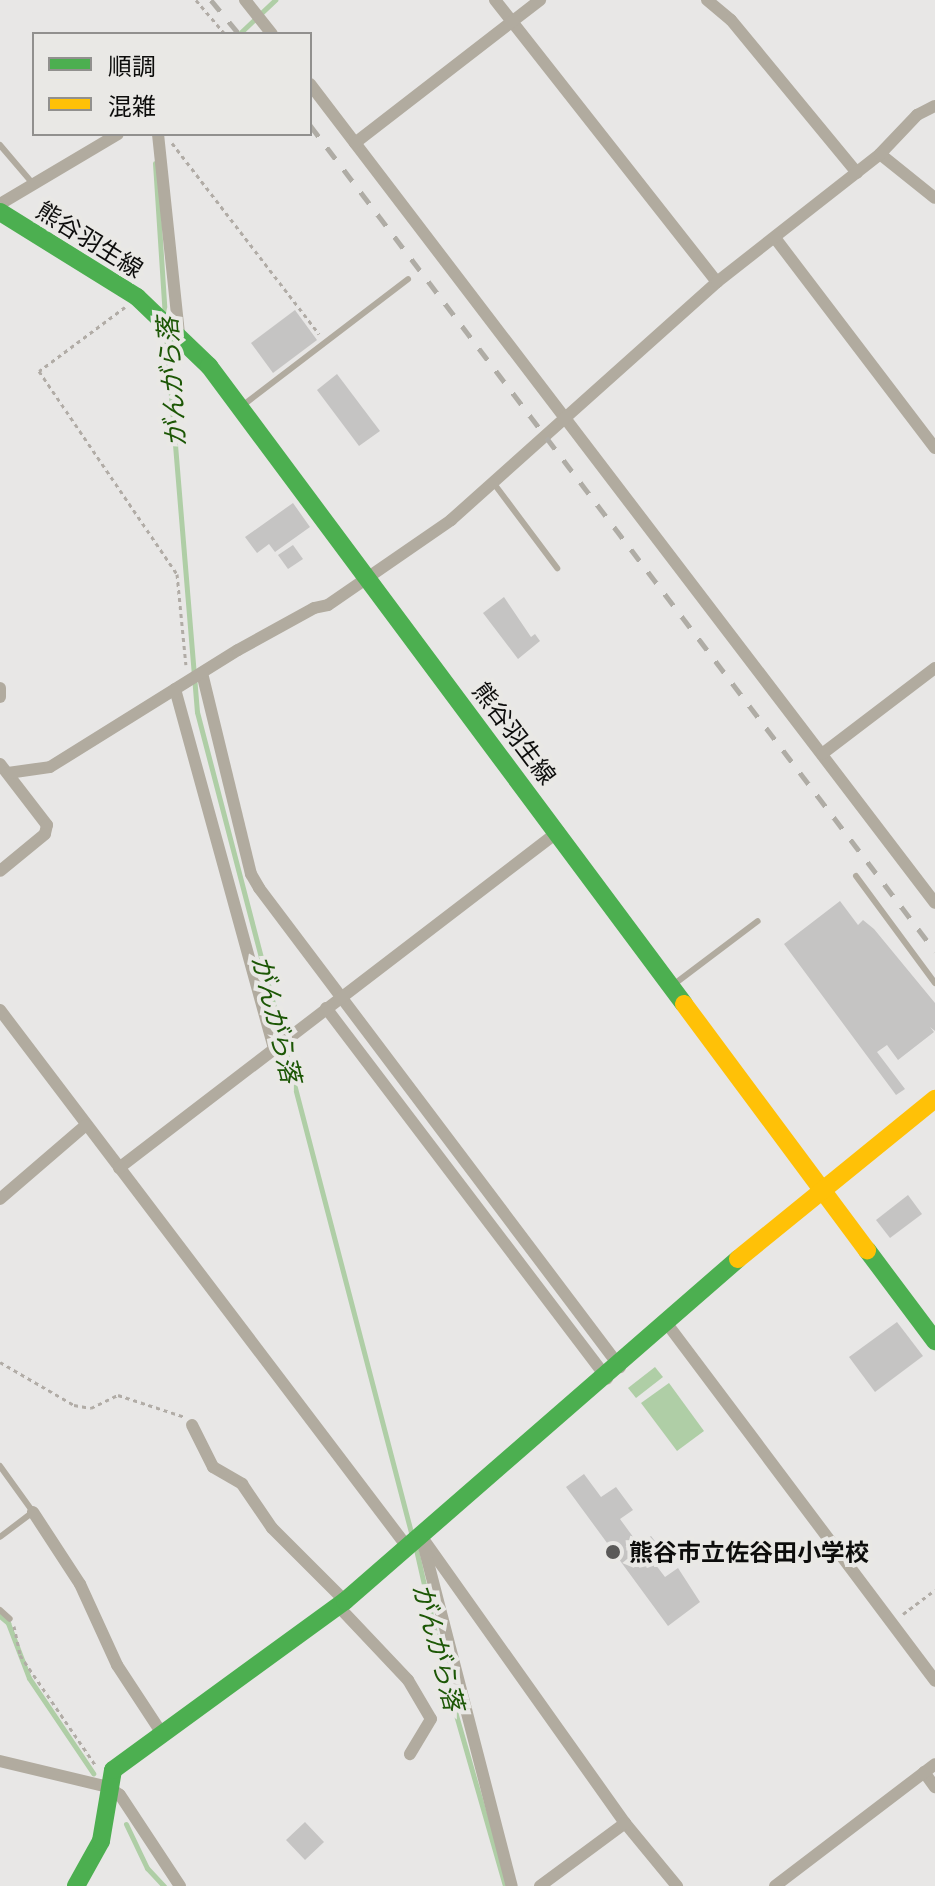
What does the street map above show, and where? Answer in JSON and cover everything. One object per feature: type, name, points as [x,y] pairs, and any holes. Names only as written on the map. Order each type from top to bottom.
[{"type":"main road","name":"熊谷羽生線","points":[[0,212],[137,297],[177,333],[242,406],[935,1341]]},
{"type":"main road","points":[[76,1886],[101,1841],[109,1782],[163,1735],[342,1603],[613,1373],[820,1188],[935,1099]]},
{"type":"street","points":[[495,0],[717,282]]},
{"type":"street","points":[[355,143],[540,0]]},
{"type":"street","points":[[707,0],[731,20],[857,173]]},
{"type":"street","points":[[255,8],[271,32]]},
{"type":"street","points":[[312,87],[935,903]]},
{"type":"street","points":[[4,768],[50,767],[187,681],[314,608],[328,605],[495,485],[564,418],[717,282],[880,154],[917,115],[935,106]]},
{"type":"street","points":[[0,204],[115,136]]},
{"type":"street","points":[[158,136],[177,333]]},
{"type":"street","points":[[880,154],[935,198]]},
{"type":"street","points":[[775,238],[935,448]]},
{"type":"street","points":[[822,754],[935,668]]},
{"type":"street","points":[[202,673],[250,875],[613,1373]]},
{"type":"street","points":[[0,688],[0,697]]},
{"type":"street","points":[[175,689],[275,1048]]},
{"type":"street","points":[[0,871],[45,834],[47,825],[4,768]]},
{"type":"street","points":[[119,1168],[559,831]]},
{"type":"street","points":[[230,881],[250,875]]},
{"type":"street","points":[[326,1008],[613,1373]]},
{"type":"street","points":[[0,1010],[119,1168],[415,1542],[625,1823],[677,1886]]},
{"type":"street","points":[[0,1199],[86,1125]]},
{"type":"street","points":[[668,1325],[935,1681]]},
{"type":"street","points":[[192,1425],[213,1467],[242,1484],[272,1528],[408,1680],[431,1719],[410,1754]]},
{"type":"street","points":[[33,1512],[80,1584],[117,1665],[163,1735]]},
{"type":"street","points":[[415,1542],[512,1886]]},
{"type":"street","points":[[0,1761],[109,1782],[180,1886]]},
{"type":"street","points":[[775,1886],[935,1764]]},
{"type":"street","points":[[924,1772],[935,1787]]},
{"type":"street","points":[[540,1886],[625,1823]]},
{"type":"lane","points":[[0,145],[34,185]]},
{"type":"lane","points":[[242,406],[408,279]]},
{"type":"lane","points":[[495,485],[557,568]]},
{"type":"lane","points":[[856,876],[935,983]]},
{"type":"lane","points":[[673,985],[758,921]]},
{"type":"lane","points":[[0,1468],[33,1512],[0,1537]]},
{"type":"lane","points":[[0,1610],[10,1619]]},
{"type":"path","points":[[196,0],[223,32]]},
{"type":"path","points":[[167,136],[325,342]]},
{"type":"path","points":[[137,297],[39,371],[177,574],[187,681]]},
{"type":"path","points":[[0,1362],[74,1405],[91,1408],[118,1395],[182,1414],[192,1425]]},
{"type":"path","points":[[891,1622],[935,1590]]},
{"type":"path","points":[[10,1619],[26,1666],[109,1782]]},
{"type":"shaded area","points":[[655,1367],[663,1377],[636,1398],[628,1388]]},
{"type":"shaded area","points":[[669,1383],[704,1431],[677,1451],[641,1403]]},
{"type":"building","points":[[295,310],[317,340],[273,373],[251,343]]},
{"type":"building","points":[[337,374],[380,431],[359,446],[317,390]]},
{"type":"building","points":[[293,503],[310,527],[275,552],[269,544],[257,553],[245,537]]},
{"type":"building","points":[[293,545],[303,559],[288,569],[278,555]]},
{"type":"building","points":[[504,597],[531,637],[535,634],[540,641],[518,659],[483,613]]},
{"type":"building","points":[[840,901],[858,925],[863,920],[874,929],[935,1003],[935,1031],[930,1027],[934,1032],[898,1060],[887,1045],[877,1052],[905,1089],[896,1095],[784,944]]},
{"type":"building","points":[[908,1195],[922,1214],[890,1238],[876,1220]]},
{"type":"building","points":[[897,1322],[923,1356],[875,1392],[849,1357]]},
{"type":"building","points":[[584,1474],[601,1497],[616,1487],[633,1510],[620,1519],[639,1545],[651,1536],[663,1552],[652,1560],[665,1577],[678,1568],[700,1602],[668,1626],[566,1487]]},
{"type":"building","points":[[305,1822],[324,1842],[305,1860],[286,1840]]},
{"type":"waterway","name":"がんがら落","points":[[241,32],[275,0]]},
{"type":"waterway","name":"がんがら落","points":[[155,163],[165,317]]},
{"type":"waterway","name":"がんがら落","points":[[166,335],[197,712],[412,1536]]},
{"type":"waterway","name":"がんがら落","points":[[415,1545],[444,1673],[505,1886]]},
{"type":"waterway","points":[[0,1616],[8,1623],[29,1678],[93,1773]]},
{"type":"waterway","points":[[126,1824],[147,1868],[164,1886]]},
{"type":"railway","points":[[211,0],[237,32]]},
{"type":"railway","points":[[312,128],[935,951]]},
{"type":"traffic: fast","points":[[0,212],[137,297],[209,366],[684,1004]]},
{"type":"traffic: fast","points":[[867,1250],[935,1341]]},
{"type":"traffic: fast","points":[[76,1886],[101,1841],[113,1770],[345,1601],[738,1259]]},
{"type":"traffic: slow","points":[[684,1004],[867,1250]]},
{"type":"traffic: slow","points":[[738,1259],[935,1099]]},
{"type":"place","name":"熊谷市立佐谷田小学校","points":[[613,1552]]}]
